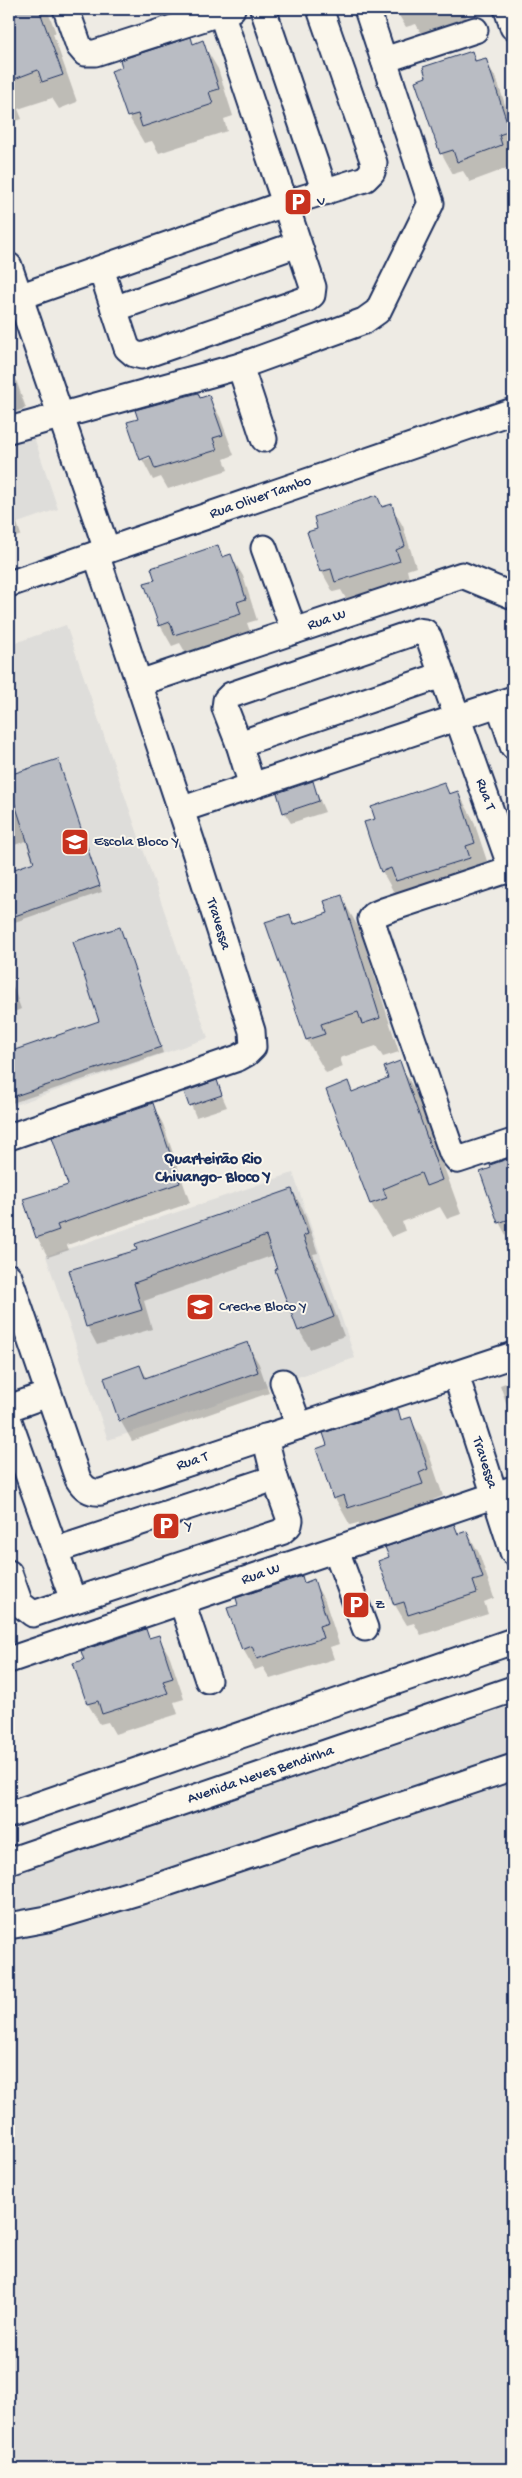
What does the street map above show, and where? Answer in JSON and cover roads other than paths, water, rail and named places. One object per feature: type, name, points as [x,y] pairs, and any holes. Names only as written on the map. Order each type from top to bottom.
[{"type":"street","points":[[66,9],[79,46],[85,53],[95,53],[224,10],[284,204],[313,287],[312,295],[307,300],[142,356],[134,354],[127,348],[101,269]]},
{"type":"street","points":[[263,9],[325,192]]},
{"type":"street","points":[[19,297],[284,204],[365,179],[372,172],[374,163],[320,9]]},
{"type":"street","points":[[9,430],[240,366],[372,317],[382,305],[431,203],[367,9]]},
{"type":"street","points":[[507,9],[513,27]]},
{"type":"street","points":[[384,60],[475,30]]},
{"type":"street","points":[[114,309],[298,244]]},
{"type":"street","name":"Travessa","points":[[9,266],[61,416],[139,683],[252,1031],[253,1047],[238,1058],[9,1137]]},
{"type":"street","points":[[240,366],[264,439]]},
{"type":"street","name":"Rua Oliver Tambo","points":[[9,584],[513,411]]},
{"type":"street","points":[[264,548],[294,631]]},
{"type":"street","name":"Rua W","points":[[139,683],[462,575],[513,596]]},
{"type":"street","name":"Rua T","points":[[239,744],[225,708],[226,700],[231,695],[418,631],[425,632],[429,638],[513,870]]},
{"type":"street","points":[[252,786],[239,744],[442,675]]},
{"type":"street","points":[[180,810],[506,702],[513,746]]},
{"type":"street","points":[[513,870],[386,910],[374,915],[371,919],[452,1153],[458,1160],[467,1159],[513,1142]]},
{"type":"street","name":"Rua T","points":[[9,1277],[78,1479],[88,1490],[94,1492],[102,1492],[513,1354]]},
{"type":"street","name":"Travessa","points":[[456,1374],[504,1493],[513,1552]]},
{"type":"street","points":[[283,1382],[299,1426]]},
{"type":"street","points":[[9,1408],[48,1394]]},
{"type":"street","points":[[9,1421],[73,1600]]},
{"type":"street","points":[[9,1573],[20,1604],[33,1614],[280,1532],[289,1526],[290,1520],[275,1478],[265,1437]]},
{"type":"street","points":[[56,1550],[275,1478]]},
{"type":"street","name":"Rua W","points":[[9,1660],[504,1493]]},
{"type":"street","points":[[336,1550],[365,1628]]},
{"type":"street","points":[[182,1602],[208,1680]]},
{"type":"street","points":[[9,1814],[513,1641]]},
{"type":"street","name":"Avenida Neves Bendinha","points":[[9,1861],[513,1689]]},
{"type":"street","points":[[9,1926],[47,1919],[161,1885],[513,1767]]},
{"type":"place","name":"V","points":[[298,202]]},
{"type":"place","name":"Escola Bloco Y","points":[[75,842]]},
{"type":"place","name":"Creche Bloco Y","points":[[200,1307]]},
{"type":"place","name":"Y","points":[[166,1526]]},
{"type":"place","name":"Z","points":[[356,1605]]},
{"type":"district","name":"Quarteirão Rio Chivango- Bloco Y","points":[[213,1169]]}]
